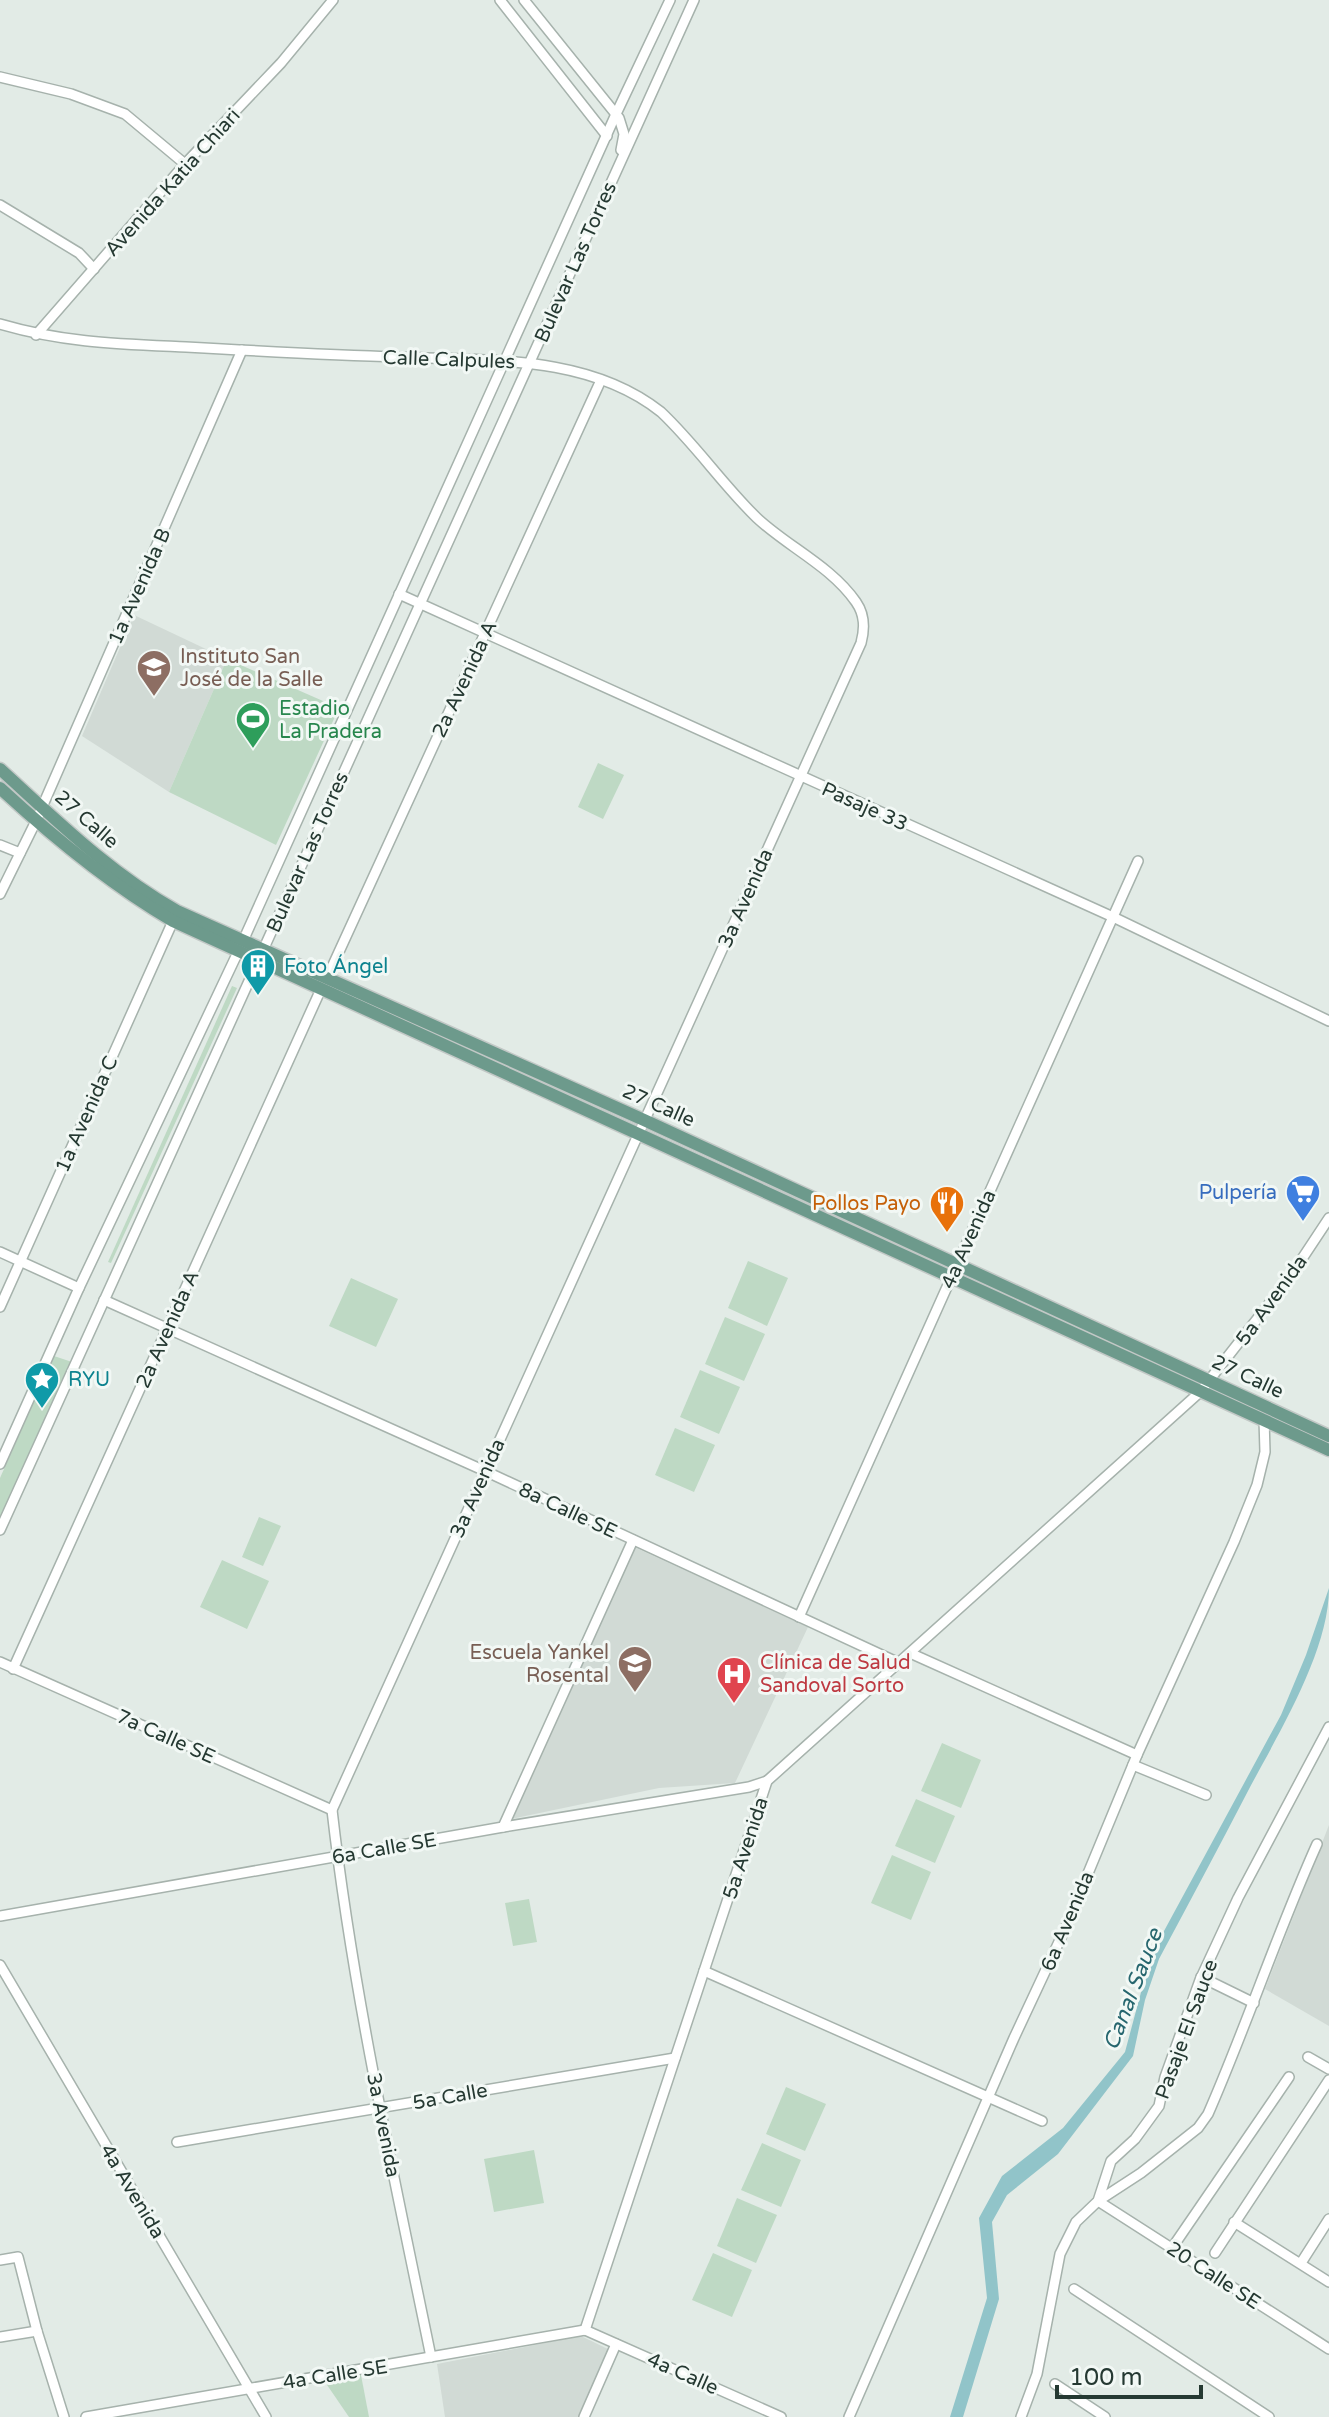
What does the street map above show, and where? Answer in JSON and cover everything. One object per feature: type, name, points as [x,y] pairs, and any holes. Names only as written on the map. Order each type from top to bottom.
[{"type":"main road","name":"27 Calle","points":[[0,769],[77,839],[151,897],[238,952]]},
{"type":"main road","name":"27 Calle","points":[[0,788],[112,882],[173,921],[238,952],[261,955],[644,1120],[1200,1392],[1326,1441]]},
{"type":"main road","name":"27 Calle","points":[[324,983],[638,1133],[1211,1382],[1326,1441]]},
{"type":"street","name":"Avenida Katia Chiari","points":[[36,335],[185,164],[281,63],[333,0]]},
{"type":"street","points":[[500,0],[607,136]]},
{"type":"street","points":[[524,0],[616,114],[624,134],[613,179]]},
{"type":"street","name":"Bulevar Las Torres","points":[[0,1464],[79,1288],[238,952],[670,0]]},
{"type":"street","name":"Bulevar Las Torres","points":[[0,1530],[694,0]]},
{"type":"street","points":[[0,77],[71,94],[125,114],[185,164]]},
{"type":"street","points":[[0,205],[79,253],[94,269]]},
{"type":"street","points":[[549,266],[555,278],[567,277]]},
{"type":"street","points":[[0,324],[36,335]]},
{"type":"street","name":"Calle Calpules","points":[[36,335],[68,341],[530,362],[601,380],[650,403],[661,412],[758,519],[831,574],[857,602],[865,623],[853,661]]},
{"type":"street","name":"1a Avenida B","points":[[0,894],[36,821],[242,350]]},
{"type":"street","name":"2a Avenida A","points":[[13,1669],[601,380]]},
{"type":"street","name":"Pasaje 33","points":[[399,594],[1113,917],[1329,1021]]},
{"type":"street","name":"3a Avenida","points":[[431,2357],[380,2108],[332,1810],[853,661]]},
{"type":"street","points":[[0,845],[20,853]]},
{"type":"street","name":"4a Avenida","points":[[799,1617],[1138,861]]},
{"type":"street","name":"1a Avenida C","points":[[0,1307],[173,921]]},
{"type":"street","name":"5a Avenida","points":[[585,2330],[603,2266],[767,1781],[1211,1382],[1290,1277],[1329,1218]]},
{"type":"street","points":[[0,1252],[79,1288]]},
{"type":"street","name":"8a Calle SE","points":[[104,1300],[485,1471],[899,1663]]},
{"type":"street","name":"6a Avenida","points":[[849,2417],[1065,1929],[1135,1760],[1234,1542],[1257,1485],[1265,1452],[1264,1419]]},
{"type":"street","points":[[503,1827],[633,1540]]},
{"type":"street","points":[[910,1653],[1206,1795]]},
{"type":"street","name":"7a Calle SE","points":[[0,1662],[332,1810]]},
{"type":"street","name":"Pasaje El Sauce","points":[[1021,2417],[1037,2374],[1060,2254],[1076,2222],[1098,2201],[1111,2161],[1135,2139],[1159,2106],[1165,2077],[1201,1977],[1238,1898],[1329,1727]]},
{"type":"street","name":"6a Calle SE","points":[[0,1916],[749,1787],[767,1781]]},
{"type":"street","points":[[1098,2201],[1141,2173],[1198,2128],[1219,2090],[1287,1909],[1317,1844]]},
{"type":"street","name":"4a Avenida","points":[[0,1965],[266,2417]]},
{"type":"street","points":[[704,1971],[1042,2121]]},
{"type":"street","points":[[1201,1977],[1254,2003]]},
{"type":"street","points":[[1308,2057],[1329,2069]]},
{"type":"street","name":"5a Calle","points":[[177,2142],[675,2058]]},
{"type":"street","points":[[1172,2248],[1289,2077]]},
{"type":"street","points":[[1215,2253],[1329,2080]]},
{"type":"street","name":"20 Calle SE","points":[[1098,2201],[1329,2349]]},
{"type":"street","points":[[1301,2263],[1329,2219]]},
{"type":"street","points":[[1234,2222],[1329,2282]]},
{"type":"street","points":[[0,2260],[18,2257],[64,2417]]},
{"type":"street","points":[[1074,2289],[1269,2417]]},
{"type":"street","name":"4a Calle SE","points":[[86,2417],[585,2330]]},
{"type":"street","name":"4a Calle","points":[[585,2330],[781,2417]]},
{"type":"street","points":[[0,2337],[37,2331]]},
{"type":"street","points":[[584,2417],[616,2344]]},
{"type":"street","points":[[1055,2384],[1105,2417]]},
{"type":"shaded area","name":"Instituto San José de la Salle","points":[[134,615],[227,659],[169,792],[82,736]]},
{"type":"shaded area","name":"Escuela Yankel Rosental","points":[[634,1547],[808,1627],[735,1783],[659,1788],[511,1819]]},
{"type":"shaded area","points":[[1329,1825],[1329,2026],[1265,1989]]},
{"type":"shaded area","points":[[581,2336],[610,2350],[580,2417],[445,2417],[437,2364]]},
{"type":"green space","name":"Estadio La Pradera","points":[[227,659],[339,708],[276,845],[169,792]]},
{"type":"green space","points":[[598,763],[624,775],[603,819],[578,807]]},
{"type":"green space","points":[[232,986],[237,988],[111,1263],[108,1262]]},
{"type":"green space","points":[[748,1261],[788,1278],[767,1326],[728,1308]]},
{"type":"green space","points":[[351,1278],[398,1299],[376,1347],[329,1326]]},
{"type":"green space","points":[[725,1317],[765,1334],[744,1381],[705,1364]]},
{"type":"green space","points":[[54,1356],[72,1362],[0,1518],[0,1478]]},
{"type":"green space","points":[[700,1370],[740,1387],[719,1434],[680,1417]]},
{"type":"green space","points":[[675,1428],[715,1445],[694,1492],[655,1475]]},
{"type":"green space","points":[[259,1517],[281,1526],[263,1566],[242,1557]]},
{"type":"green space","points":[[222,1560],[269,1581],[247,1629],[200,1607]]},
{"type":"green space","points":[[942,1743],[981,1760],[961,1808],[921,1791]]},
{"type":"green space","points":[[916,1799],[955,1816],[935,1863],[895,1846]]},
{"type":"green space","points":[[892,1855],[931,1872],[911,1920],[871,1903]]},
{"type":"green space","points":[[529,1899],[537,1942],[513,1946],[505,1903]]},
{"type":"green space","points":[[786,2087],[826,2104],[805,2151],[766,2134]]},
{"type":"green space","points":[[762,2143],[801,2160],[781,2207],[741,2190]]},
{"type":"green space","points":[[534,2150],[544,2203],[494,2212],[484,2159]]},
{"type":"green space","points":[[737,2198],[777,2215],[756,2263],[717,2246]]},
{"type":"green space","points":[[713,2253],[752,2270],[732,2317],[692,2300]]},
{"type":"green space","points":[[361,2375],[369,2417],[349,2417],[325,2382]]},
{"type":"water","points":[[1329,1588],[1321,1639],[1300,1692],[1159,1959],[1145,2000],[1133,2056],[1058,2154],[1007,2195],[992,2222],[999,2299],[963,2417],[950,2417],[987,2298],[979,2218],[1002,2176],[1063,2128],[1125,2052],[1151,1955],[1281,1715]]},
{"type":"place","name":"Instituto San José de la Salle","points":[[154,698]]},
{"type":"place","name":"Estadio La Pradera","points":[[253,750]]},
{"type":"place","name":"Foto Ángel","points":[[258,997]]},
{"type":"place","name":"Pulpería","points":[[1303,1223]]},
{"type":"place","name":"Pollos Payo","points":[[947,1234]]},
{"type":"place","name":"RYU","points":[[42,1410]]},
{"type":"place","name":"Escuela Yankel Rosental","points":[[635,1694]]},
{"type":"place","name":"Clínica de Salud Sandoval Sorto","points":[[734,1705]]},
{"type":"water label","name":"Canal Sauce","points":[[1132,1989]]}]
